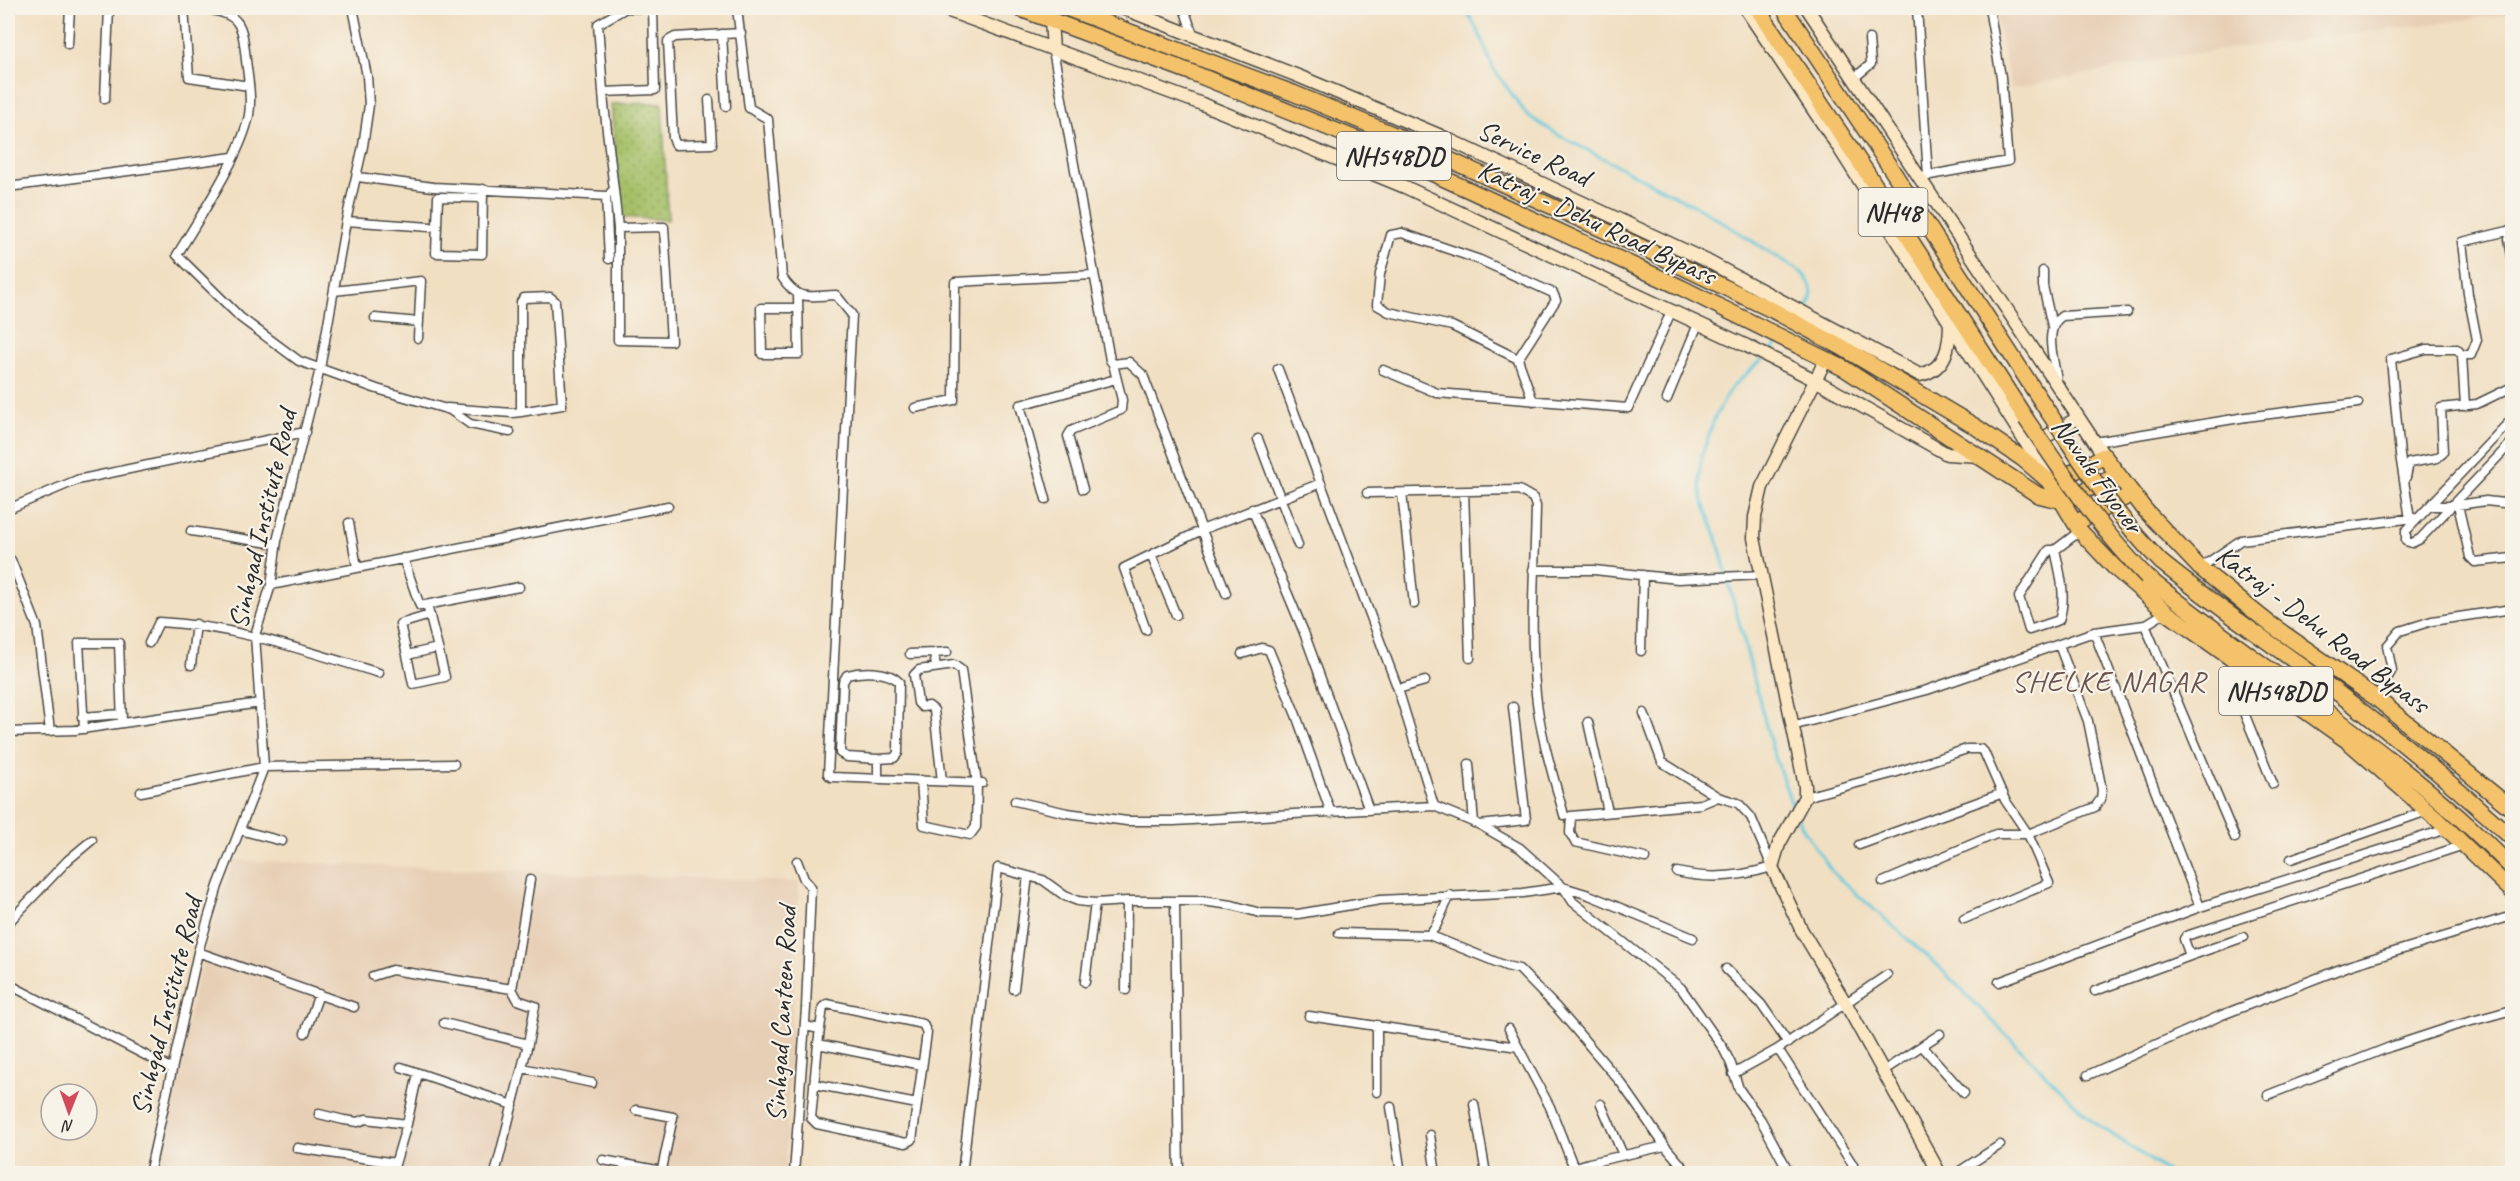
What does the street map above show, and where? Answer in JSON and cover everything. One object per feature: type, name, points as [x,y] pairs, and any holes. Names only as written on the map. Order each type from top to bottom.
[{"type":"highway","name":"Katraj - Dehu Road Bypass","points":[[1018,8],[1193,73],[1371,145],[1761,327],[1826,359],[2038,495],[2063,501]]},
{"type":"highway","name":"Katraj - Dehu Road Bypass","points":[[1066,8],[1293,93],[1397,136],[1639,246],[1776,305],[1846,343],[2024,459],[2051,483],[2078,527],[2115,568],[2166,612],[2349,742],[2427,810],[2512,891]]},
{"type":"highway","name":"Navale Flyover","points":[[1757,8],[2026,419],[2095,519],[2118,548],[2147,577],[2434,796],[2512,868]]},
{"type":"highway","name":"Navale Flyover","points":[[1784,8],[1886,160],[2045,407],[2112,507],[2133,534],[2161,562],[2192,587],[2331,688],[2458,789],[2512,838]]},
{"type":"highway","name":"Katraj - Dehu Road Bypass","points":[[2104,456],[2132,494],[2178,548],[2200,568],[2260,617],[2376,698],[2512,808]]},
{"type":"highway","points":[[2051,483],[2104,456]]},
{"type":"highway","points":[[2063,501],[2118,476]]},
{"type":"highway","points":[[2078,527],[2132,494]]},
{"type":"street","points":[[68,44],[70,8]]},
{"type":"street","points":[[105,99],[109,8]]},
{"type":"street","points":[[184,8],[189,76],[249,86]]},
{"type":"street","points":[[203,8],[227,12],[237,20],[245,44],[249,115],[233,157],[177,255],[241,318],[299,361],[450,410],[470,424],[510,432]]},
{"type":"street","name":"Sinhgad Institute Road","points":[[149,1173],[198,952],[218,886],[264,767],[255,635],[271,585],[276,544],[320,369],[346,221],[358,177],[369,105],[367,76],[353,8]]},
{"type":"street","points":[[618,228],[664,227],[671,341],[618,340],[618,228],[597,24],[626,8],[645,8]]},
{"type":"street","points":[[603,92],[655,90],[653,8]]},
{"type":"street","points":[[737,8],[749,108],[768,119],[782,277],[791,291],[798,294],[836,295],[852,315],[828,772],[831,777],[980,783]]},
{"type":"street","points":[[941,8],[1315,149],[1405,187],[1747,346],[1815,380],[1947,454],[1982,457]]},
{"type":"street","name":"Service Road","points":[[1122,8],[1298,76],[1441,136],[1707,261],[1776,305]]},
{"type":"street","points":[[1184,8],[1193,35]]},
{"type":"street","points":[[1745,8],[1839,148],[2051,483]]},
{"type":"street","points":[[1807,8],[1923,177],[2104,456]]},
{"type":"street","points":[[1917,8],[1923,177]]},
{"type":"street","points":[[1923,177],[2008,160],[2001,77],[1989,8]]},
{"type":"street","points":[[1051,20],[1053,50],[1094,275],[1122,400],[1121,410],[1071,431],[1068,436],[1083,489]]},
{"type":"street","points":[[709,100],[712,144],[676,145],[673,138],[668,41],[675,37],[741,33]]},
{"type":"street","points":[[722,34],[726,106]]},
{"type":"street","points":[[1854,78],[1870,64],[1869,39]]},
{"type":"street","points":[[8,187],[233,157]]},
{"type":"street","points":[[358,177],[483,194]]},
{"type":"street","points":[[483,194],[482,254],[436,253],[438,197],[483,194],[606,196],[614,190]]},
{"type":"street","points":[[606,196],[609,259]]},
{"type":"street","points":[[346,221],[430,227]]},
{"type":"street","points":[[2462,355],[2471,355],[2476,340],[2462,242],[2512,230]]},
{"type":"street","points":[[1518,359],[1556,300],[1552,293],[1480,260],[1402,233],[1391,235],[1380,274],[1377,305],[1389,312],[1452,326],[1518,359],[1533,401]]},
{"type":"street","points":[[2512,235],[2509,239],[2512,256]]},
{"type":"street","points":[[2043,271],[2043,285],[2052,326],[2058,386]]},
{"type":"street","points":[[915,408],[954,400],[955,282],[1094,275]]},
{"type":"street","points":[[334,291],[421,281],[418,338]]},
{"type":"street","points":[[798,294],[799,354],[762,354],[760,308],[798,308]]},
{"type":"street","points":[[438,407],[512,413],[521,412],[562,405],[555,302],[550,297],[524,298],[520,304],[521,412]]},
{"type":"street","points":[[1383,370],[1437,393],[1628,408],[1671,312]]},
{"type":"street","points":[[2052,326],[2062,316],[2127,312]]},
{"type":"street","points":[[375,318],[419,322]]},
{"type":"street","points":[[1846,343],[1920,375],[1937,369],[1943,362],[1950,341],[1950,321]]},
{"type":"street","points":[[1667,399],[1698,324]]},
{"type":"street","points":[[2414,518],[2405,487],[2391,359],[2426,349],[2457,349],[2462,355],[2466,406]]},
{"type":"street","points":[[1772,867],[1779,844],[1803,801],[1804,779],[1754,538],[1755,517],[1759,496],[1826,359]]},
{"type":"street","points":[[1113,364],[1129,362],[1143,375],[1204,529],[1226,593]]},
{"type":"street","points":[[1278,369],[1398,689],[1434,806]]},
{"type":"street","points":[[1046,499],[1020,405],[1116,379]]},
{"type":"street","points":[[2405,487],[2409,463],[2437,458],[2443,453],[2441,408],[2477,404],[2512,387]]},
{"type":"street","points":[[2095,442],[2247,417],[2358,403]]},
{"type":"street","points":[[2029,447],[2078,418]]},
{"type":"street","points":[[2512,418],[2432,506],[2414,518],[2406,531],[2405,538],[2409,543],[2420,539],[2454,506],[2512,442]]},
{"type":"street","points":[[12,507],[77,480],[304,432]]},
{"type":"street","points":[[1258,439],[1298,545]]},
{"type":"street","points":[[1146,630],[1124,568],[1204,529],[1321,483]]},
{"type":"street","points":[[1367,493],[1519,490],[1533,498],[1536,506],[1533,570],[1533,652],[1536,696],[1543,735],[1564,815]]},
{"type":"street","points":[[1464,492],[1470,658]]},
{"type":"street","points":[[1402,493],[1414,604]]},
{"type":"street","points":[[2432,506],[2454,506],[2486,501],[2512,504]]},
{"type":"street","points":[[271,585],[668,506]]},
{"type":"street","points":[[2454,506],[2470,557],[2475,562],[2512,558]]},
{"type":"street","points":[[1252,509],[1303,630],[1369,810]]},
{"type":"street","points":[[2200,568],[2241,540],[2414,518]]},
{"type":"street","points":[[349,523],[357,567]]},
{"type":"street","points":[[2055,550],[2061,575],[2062,610],[2059,620],[2029,630],[2019,597],[2049,550],[2055,550],[2078,527]]},
{"type":"street","points":[[191,531],[276,544]]},
{"type":"street","points":[[1151,555],[1176,615]]},
{"type":"street","points":[[403,558],[420,606],[519,587]]},
{"type":"street","points":[[11,560],[37,626],[50,731]]},
{"type":"street","points":[[1533,570],[1594,570],[1678,579],[1739,578],[1762,575]]},
{"type":"street","points":[[1641,651],[1643,575]]},
{"type":"street","points":[[427,605],[430,615],[445,677],[413,684],[400,624],[430,615]]},
{"type":"street","points":[[2376,698],[2392,670],[2387,646],[2400,631],[2432,621],[2512,609]]},
{"type":"street","points":[[1792,726],[1927,690],[2094,632],[2145,625],[2166,612]]},
{"type":"street","points":[[149,643],[159,622],[196,624],[255,635],[379,673]]},
{"type":"street","points":[[191,665],[196,624]]},
{"type":"street","points":[[2145,625],[2235,838]]},
{"type":"street","points":[[2094,632],[2200,907]]},
{"type":"street","points":[[84,729],[79,643],[119,643],[122,718]]},
{"type":"street","points":[[1883,882],[1996,834],[2028,834],[2095,807],[2101,799],[2102,790],[2088,721],[2059,645]]},
{"type":"street","points":[[407,655],[438,648]]},
{"type":"street","points":[[1242,654],[1262,648],[1269,650],[1296,715],[1331,813]]},
{"type":"street","points":[[910,654],[947,652]]},
{"type":"street","points":[[934,653],[936,667]]},
{"type":"street","points":[[921,780],[924,825],[970,835],[976,827],[980,783],[961,670],[954,664],[919,670],[914,675],[918,704],[929,706],[933,710],[942,781]]},
{"type":"street","points":[[2246,670],[2240,703],[2273,784]]},
{"type":"street","points":[[883,673],[895,678],[898,682],[898,753],[894,758],[878,759],[847,757],[840,753],[843,682],[847,675],[883,673]]},
{"type":"street","points":[[1398,689],[1425,681]]},
{"type":"street","points":[[82,717],[122,718],[260,703]]},
{"type":"street","points":[[1477,824],[1526,820],[1513,707]]},
{"type":"street","points":[[1644,713],[1662,762],[1718,797],[1738,803],[1751,817],[1802,929],[1940,1173]]},
{"type":"street","points":[[102,716],[102,726]]},
{"type":"street","points":[[8,732],[84,729],[102,726],[122,718]]},
{"type":"street","points":[[1588,722],[1608,812]]},
{"type":"street","points":[[1803,801],[1974,748],[1984,752],[2003,793],[2028,834],[2049,883],[1964,919]]},
{"type":"street","points":[[878,759],[878,778]]},
{"type":"street","points":[[141,792],[264,767],[454,764]]},
{"type":"street","points":[[1469,764],[1477,824]]},
{"type":"street","points":[[1859,845],[2003,793]]},
{"type":"street","points":[[1645,858],[1575,842],[1570,833],[1571,816],[1701,804],[1718,797]]},
{"type":"street","points":[[1015,801],[1067,813],[1127,821],[1174,821],[1434,806],[1477,824],[1520,848],[1563,887],[1573,902],[1681,988],[1723,1047],[1739,1089],[1761,1120],[1790,1173]]},
{"type":"street","points":[[2291,859],[2427,810]]},
{"type":"street","points":[[1999,982],[2200,907],[2447,829]]},
{"type":"street","points":[[240,830],[282,841]]},
{"type":"street","points":[[8,923],[68,860],[92,840]]},
{"type":"street","points":[[2190,956],[2184,939],[2186,936],[2464,844]]},
{"type":"street","name":"Sinhgad Canteen Road","points":[[794,1173],[812,887],[804,879],[796,861]]},
{"type":"street","points":[[1677,872],[1710,878],[1755,872],[1772,867]]},
{"type":"street","points":[[962,1173],[998,868],[1043,880],[1065,896],[1078,901],[1095,903],[1201,902],[1232,905],[1260,913],[1298,914],[1380,900],[1523,893],[1563,887],[1589,895],[1693,938]]},
{"type":"street","points":[[1014,989],[1028,876]]},
{"type":"street","points":[[495,1173],[523,1068],[535,1006],[518,1000],[512,989],[530,880]]},
{"type":"street","points":[[1429,935],[1436,926],[1450,895]]},
{"type":"street","points":[[1126,990],[1127,901]]},
{"type":"street","points":[[1085,982],[1095,903]]},
{"type":"street","points":[[1175,903],[1179,1173]]},
{"type":"street","points":[[2088,1075],[2222,1015],[2340,969],[2512,916]]},
{"type":"street","points":[[1339,933],[1429,935],[1519,969],[1557,1008],[1622,1084],[1665,1146],[1689,1173]]},
{"type":"street","points":[[2095,990],[2244,937]]},
{"type":"street","points":[[198,952],[354,1007]]},
{"type":"street","points":[[1726,969],[1761,1004],[1788,1043]]},
{"type":"street","points":[[373,976],[392,970],[512,989]]},
{"type":"street","points":[[1733,1074],[1788,1043],[1887,975]]},
{"type":"street","points":[[8,984],[172,1069]]},
{"type":"street","points":[[305,1033],[319,994]]},
{"type":"street","points":[[827,1004],[923,1024],[927,1033],[912,1140],[906,1143],[817,1124],[811,1118],[820,1029],[823,1007],[827,1004]]},
{"type":"street","points":[[2268,1095],[2390,1047],[2512,1010]]},
{"type":"street","points":[[1309,1016],[1518,1047]]},
{"type":"street","points":[[444,1023],[528,1044]]},
{"type":"street","points":[[1377,1025],[1377,1092]]},
{"type":"street","points":[[805,1026],[820,1029]]},
{"type":"street","points":[[1509,1029],[1550,1107],[1574,1168]]},
{"type":"street","points":[[1883,1071],[1940,1034]]},
{"type":"street","points":[[818,1044],[922,1065]]},
{"type":"street","points":[[1922,1046],[1964,1093]]},
{"type":"street","points":[[1778,1049],[1853,1165],[1855,1173]]},
{"type":"street","points":[[401,1067],[513,1105]]},
{"type":"street","points":[[523,1068],[592,1083]]},
{"type":"street","points":[[392,1173],[407,1124],[418,1073]]},
{"type":"street","points":[[814,1084],[917,1104]]},
{"type":"street","points":[[1474,1104],[1486,1173]]},
{"type":"street","points":[[1601,1104],[1623,1155]]},
{"type":"street","points":[[1391,1107],[1401,1173]]},
{"type":"street","points":[[603,1160],[661,1172],[673,1117],[636,1110]]},
{"type":"street","points":[[319,1114],[358,1122],[366,1119],[407,1124]]},
{"type":"street","points":[[1430,1135],[1436,1173]]},
{"type":"street","points":[[1955,1173],[2000,1145]]},
{"type":"street","points":[[1554,1173],[1665,1146]]},
{"type":"street","points":[[297,1148],[395,1163]]},
{"type":"shaded area","points":[[1995,8],[2512,8],[2512,14],[2188,54],[2011,89]]},
{"type":"shaded area","points":[[233,860],[799,882],[785,1173],[157,1174],[194,991]]},
{"type":"green space","points":[[662,103],[668,220],[621,217],[611,104]]},
{"type":"waterway","points":[[1465,8],[1479,33],[1493,68],[1527,115],[1560,136],[1705,211],[1802,273],[1812,290],[1807,310]]},
{"type":"waterway","points":[[1769,353],[1779,342]]},
{"type":"waterway","points":[[1765,357],[1732,387],[1715,417],[1702,455],[1699,477],[1702,498],[1717,538],[1772,748],[1793,808]]},
{"type":"waterway","points":[[1797,816],[1833,873],[1938,966],[2092,1121],[2171,1174]]},
{"type":"district","name":"SHELKE NAGAR","points":[[2109,681]]}]
